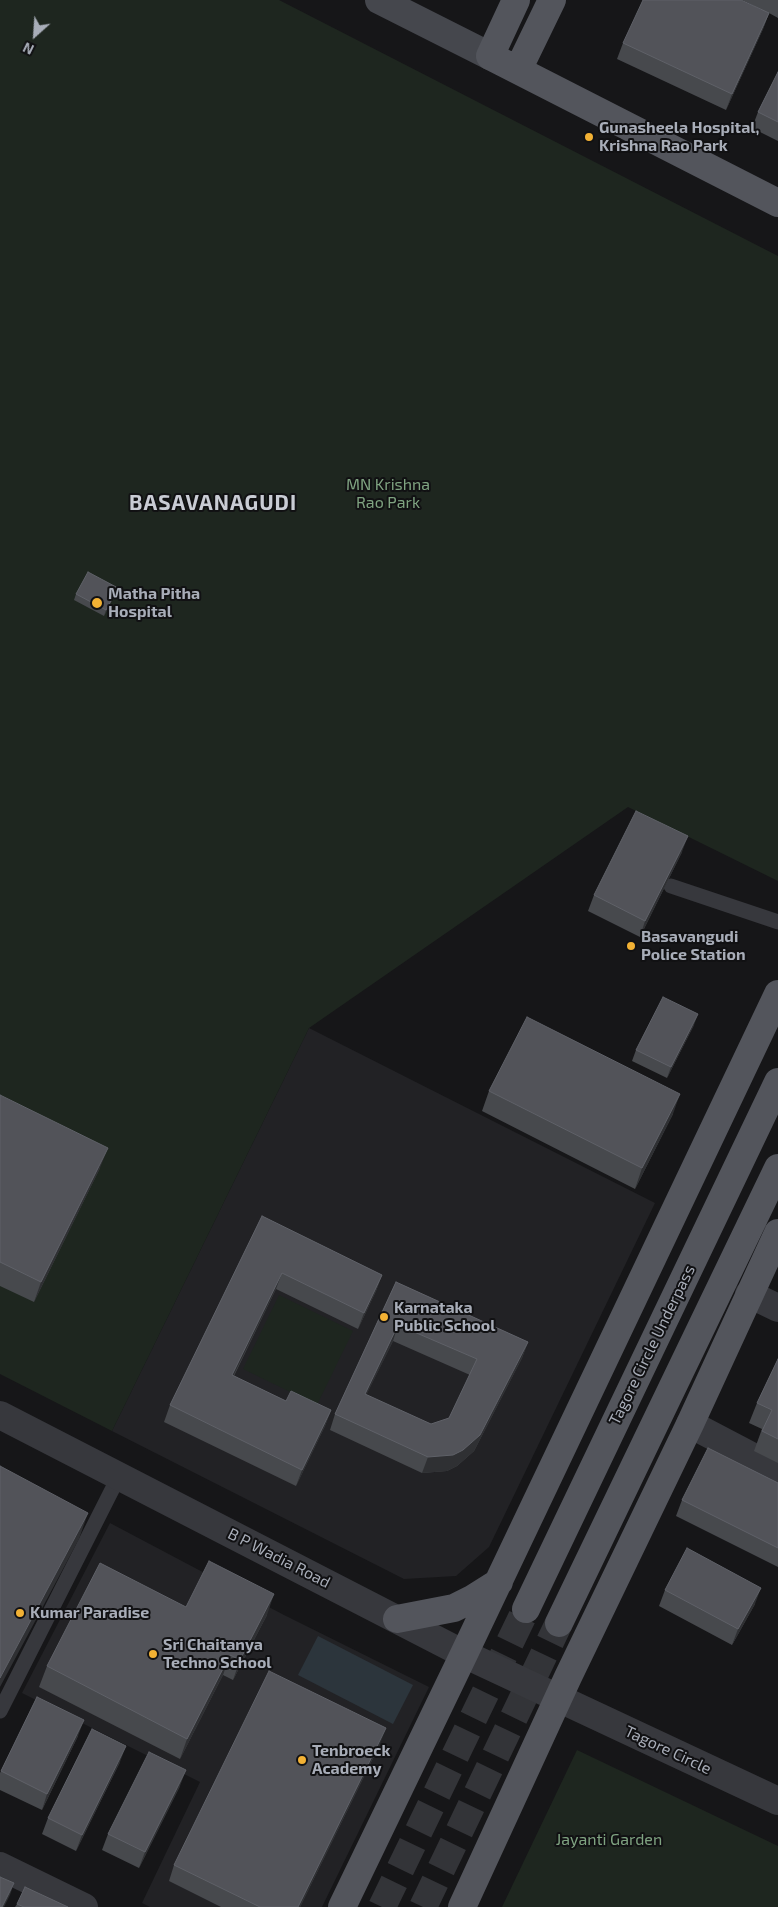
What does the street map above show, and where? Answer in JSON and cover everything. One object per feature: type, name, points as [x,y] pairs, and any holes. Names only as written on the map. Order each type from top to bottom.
[{"type":"main road","points":[[379,0],[778,203]]},
{"type":"main road","points":[[490,56],[516,0]]},
{"type":"main road","points":[[518,70],[552,0]]},
{"type":"main road","points":[[342,1907],[499,1582],[778,994]]},
{"type":"main road","name":"Tagore Circle Underpass","points":[[526,1609],[778,1082]]},
{"type":"main road","points":[[558,1623],[778,1168]]},
{"type":"main road","points":[[462,1907],[778,1233]]},
{"type":"main road","points":[[397,1619],[454,1608],[472,1600],[499,1582]]},
{"type":"street","points":[[749,1294],[778,1308]]},
{"type":"street","name":"B P Wadia Road","points":[[0,1415],[464,1654],[558,1700]]},
{"type":"street","points":[[690,1424],[778,1470]]},
{"type":"street","name":"Tagore Circle","points":[[558,1700],[778,1801]]},
{"type":"street","points":[[0,1866],[84,1907]]},
{"type":"lane","points":[[671,886],[778,922]]},
{"type":"lane","points":[[0,1711],[119,1476]]},
{"type":"shaded area","name":"Karnataka Public School","points":[[309,1028],[655,1203],[489,1547],[456,1576],[404,1579],[112,1431]]},
{"type":"shaded area","points":[[110,1523],[284,1615],[429,1687],[322,1907],[150,1907],[142,1903],[200,1782],[22,1693]]},
{"type":"shaded area","points":[[318,1636],[413,1685],[393,1724],[298,1675]]},
{"type":"green space","name":"MN Krishna Rao Park","points":[[0,0],[279,0],[778,256],[778,881],[628,807],[309,1028],[112,1431],[0,1374]]},
{"type":"green space","points":[[279,1295],[353,1331],[317,1405],[243,1369]]},
{"type":"green space","name":"Jayanti Garden","points":[[577,1750],[778,1846],[778,1907],[502,1907]]},
{"type":"building","points":[[643,0],[741,0],[769,13],[732,94],[623,43]]},
{"type":"building","points":[[778,72],[778,122],[758,112]]},
{"type":"building","points":[[88,572],[118,588],[106,610],[76,594]]},
{"type":"building","points":[[636,811],[688,836],[645,921],[594,895]]},
{"type":"building","points":[[663,997],[698,1014],[671,1067],[636,1050]]},
{"type":"building","points":[[527,1017],[680,1094],[642,1168],[489,1091]]},
{"type":"building","points":[[0,1095],[108,1148],[41,1282],[0,1262]]},
{"type":"building","points":[[262,1216],[382,1275],[364,1313],[282,1273],[232,1375],[286,1401],[291,1391],[331,1410],[302,1470],[170,1405]]},
{"type":"building","points":[[396,1282],[528,1342],[480,1435],[463,1450],[453,1455],[428,1457],[335,1414]],"holes":[[[398,1325],[477,1359],[449,1418],[431,1424],[365,1394]]]},
{"type":"building","points":[[778,1359],[778,1439],[762,1431],[772,1410],[757,1403]]},
{"type":"building","points":[[708,1448],[778,1483],[778,1548],[682,1500]]},
{"type":"building","name":"Kumar Paradise","points":[[0,1466],[88,1513],[0,1678]]},
{"type":"building","points":[[687,1548],[761,1588],[738,1629],[665,1590]]},
{"type":"building","points":[[209,1561],[274,1594],[240,1660],[230,1655],[187,1739],[47,1666],[100,1563],[186,1607]]},
{"type":"building","name":"Tenbroeck Academy","points":[[269,1671],[386,1728],[298,1907],[260,1907],[174,1865]]},
{"type":"building","points":[[37,1697],[84,1720],[47,1794],[1,1771]]},
{"type":"building","points":[[92,1729],[126,1746],[82,1835],[48,1818]]},
{"type":"building","points":[[149,1752],[186,1770],[145,1852],[108,1834]]},
{"type":"building","points":[[0,1877],[14,1883],[2,1907],[0,1907]]},
{"type":"building","points":[[25,1887],[68,1907],[24,1907],[17,1904]]},
{"type":"tunnel","points":[[382,1907],[526,1609]]},
{"type":"tunnel","points":[[423,1907],[559,1623]]},
{"type":"place","name":"Gunasheela Hospital, Krishna Rao Park","points":[[589,137]]},
{"type":"place","name":"Matha Pitha Hospital","points":[[97,603]]},
{"type":"place","name":"Basavangudi Police Station","points":[[631,946]]},
{"type":"place","name":"Karnataka Public School","points":[[384,1317]]},
{"type":"place","name":"Kumar Paradise","points":[[20,1613]]},
{"type":"place","name":"Sri Chaitanya Techno School","points":[[153,1654]]},
{"type":"place","name":"Tenbroeck Academy","points":[[302,1760]]},
{"type":"district","name":"BASAVANAGUDI","points":[[213,503]]}]
